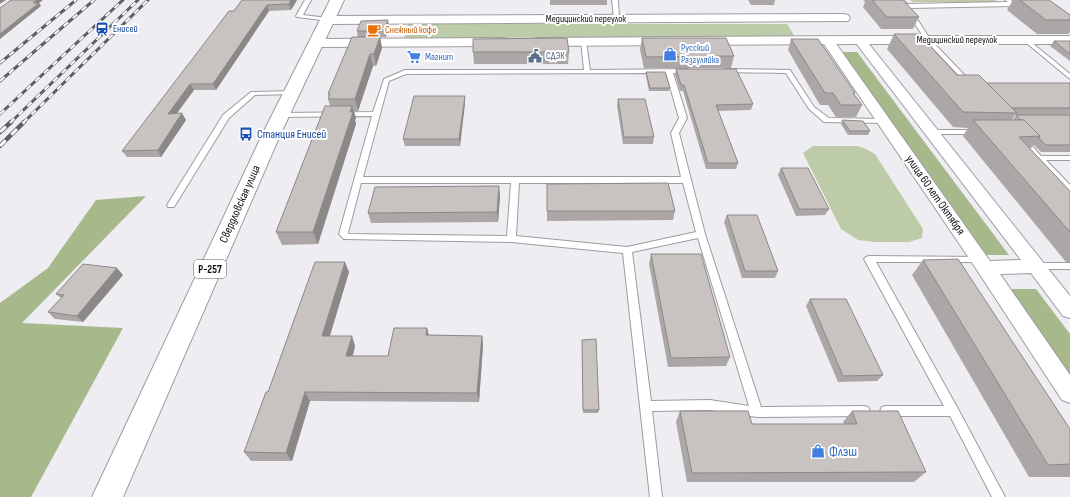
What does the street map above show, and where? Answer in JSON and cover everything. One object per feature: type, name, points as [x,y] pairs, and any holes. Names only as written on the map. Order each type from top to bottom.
[{"type":"main road","name":"Свердловская улица","points":[[107,497],[281,115],[338,0]]},
{"type":"main road","name":"улица 60 лет Октября","points":[[802,4],[828,41]]},
{"type":"main road","points":[[832,4],[860,40]]},
{"type":"main road","name":"Медицинский переулок","points":[[328,20],[843,18]]},
{"type":"main road","name":"Медицинский переулок","points":[[316,43],[860,40]]},
{"type":"street","name":"Медицинский переулок","points":[[860,40],[1070,40]]},
{"type":"street","points":[[860,40],[1070,310]]},
{"type":"street","name":"улица 60 лет Октября","points":[[828,41],[884,120],[1070,393]]},
{"type":"street","points":[[982,263],[1036,266]]},
{"type":"lane","points":[[308,0],[299,16],[328,20]]},
{"type":"lane","points":[[615,0],[617,18]]},
{"type":"lane","points":[[900,0],[906,6],[928,40],[975,90]]},
{"type":"lane","points":[[906,6],[1013,4],[1008,0]]},
{"type":"lane","points":[[1026,40],[1070,77]]},
{"type":"lane","points":[[583,41],[587,72]]},
{"type":"lane","points":[[693,71],[404,72],[386,80],[343,234],[347,237],[511,239],[627,250],[701,234]]},
{"type":"lane","points":[[716,71],[788,71],[811,108],[827,120],[884,120]]},
{"type":"lane","points":[[669,72],[683,118],[675,133],[686,180],[701,234],[757,412]]},
{"type":"lane","points":[[171,205],[226,117],[253,93],[292,93]]},
{"type":"lane","points":[[281,115],[376,114]]},
{"type":"lane","points":[[932,132],[985,132]]},
{"type":"lane","points":[[1020,137],[1070,190]]},
{"type":"lane","points":[[1040,158],[1070,158]]},
{"type":"lane","points":[[359,180],[686,180]]},
{"type":"lane","points":[[511,239],[514,180]]},
{"type":"lane","points":[[627,250],[656,497]]},
{"type":"lane","points":[[982,263],[869,259],[953,410],[999,497]]},
{"type":"lane","points":[[1036,266],[1070,266]]},
{"type":"lane","points":[[646,406],[710,404],[757,412],[953,410]]},
{"type":"green space","points":[[910,0],[995,0],[998,2],[913,2]]},
{"type":"green space","points":[[408,24],[787,24],[795,37],[404,38]]},
{"type":"green space","points":[[841,52],[857,52],[1009,255],[985,255]]},
{"type":"green space","points":[[813,146],[857,146],[875,154],[923,229],[922,238],[909,242],[875,242],[858,240],[841,229],[803,153]]},
{"type":"green space","points":[[146,196],[22,323],[123,328],[31,497],[0,497],[0,303],[48,268],[96,200]]},
{"type":"green space","points":[[1006,289],[1036,289],[1070,334],[1070,379]]},
{"type":"building","points":[[11,0],[37,0],[33,3],[39,3],[0,34],[0,8]]},
{"type":"building","points":[[242,0],[291,0],[289,4],[267,5],[213,84],[190,84],[168,114],[182,113],[158,150],[122,151],[229,11],[234,11]]},
{"type":"building","points":[[872,0],[903,0],[919,17],[887,17]]},
{"type":"building","points":[[1020,0],[1049,0],[1070,15],[1070,20],[1046,20]]},
{"type":"building","points":[[388,20],[384,31],[357,31],[361,21]]},
{"type":"building","points":[[894,34],[919,34],[957,75],[979,75],[1017,113],[963,112]]},
{"type":"building","points":[[352,37],[380,37],[374,54],[370,54],[355,99],[328,99],[330,94],[328,94]]},
{"type":"building","points":[[567,38],[569,52],[473,52],[473,39]]},
{"type":"building","points":[[642,38],[726,38],[734,56],[646,57]]},
{"type":"building","points":[[791,39],[818,39],[862,105],[841,105],[833,93],[825,93]]},
{"type":"building","points":[[1054,41],[1070,41],[1070,54]]},
{"type":"building","points":[[676,69],[736,69],[753,104],[716,105],[738,163],[708,163],[684,85],[681,85]]},
{"type":"building","points":[[646,72],[665,72],[670,88],[650,88]]},
{"type":"building","points":[[987,83],[1070,83],[1070,108],[1012,108]]},
{"type":"building","points":[[414,96],[465,96],[459,139],[403,139]]},
{"type":"building","points":[[618,99],[645,99],[654,137],[624,137]]},
{"type":"building","points":[[325,106],[352,106],[350,112],[353,112],[313,232],[276,232]]},
{"type":"building","points":[[1016,115],[1070,115],[1070,145],[1046,145],[1039,138],[1040,136],[1024,120],[1021,120]]},
{"type":"building","points":[[842,120],[863,121],[870,131],[850,131]]},
{"type":"building","points":[[973,120],[1024,120],[1040,136],[1019,137],[1070,191],[1070,232]]},
{"type":"building","points":[[781,168],[808,168],[829,209],[799,209]]},
{"type":"building","points":[[668,183],[675,211],[547,211],[547,184]]},
{"type":"building","points":[[499,186],[497,212],[368,213],[375,187]]},
{"type":"building","points":[[727,215],[757,215],[778,271],[745,271]]},
{"type":"building","points":[[651,254],[701,254],[730,357],[671,358]]},
{"type":"building","points":[[958,259],[1070,429],[1070,464],[1048,465],[923,260]]},
{"type":"building","points":[[315,262],[345,262],[322,336],[352,336],[346,356],[388,356],[394,328],[427,328],[426,335],[482,336],[477,393],[305,392],[286,453],[244,452],[266,392],[268,392]]},
{"type":"building","points":[[83,264],[117,268],[77,316],[48,312],[64,295],[56,294]]},
{"type":"building","points":[[810,299],[846,299],[883,375],[843,376]]},
{"type":"building","points":[[596,339],[599,410],[583,410],[582,340]]},
{"type":"building","points":[[680,411],[748,411],[752,424],[857,424],[852,411],[898,411],[926,472],[692,473]]},
{"type":"railway","points":[[0,63],[76,0]]},
{"type":"railway","points":[[0,81],[94,0]]},
{"type":"railway","points":[[0,114],[123,0]]},
{"type":"railway","points":[[10,123],[138,0]]},
{"type":"railway","points":[[23,123],[148,0]]},
{"type":"railway","points":[[0,132],[11,122]]},
{"type":"railway","points":[[0,146],[23,123]]},
{"type":"place","name":"Енисей","points":[[102,29]]},
{"type":"place","name":"Снежный кофе","points":[[374,30]]},
{"type":"place","name":"Русский Разгуляйка","points":[[670,54]]},
{"type":"place","name":"СДЭК","points":[[535,56]]},
{"type":"place","name":"Магнит","points":[[414,57]]},
{"type":"place","name":"Станция Енисей","points":[[246,134]]},
{"type":"place","name":"Флэш","points":[[818,451]]}]
